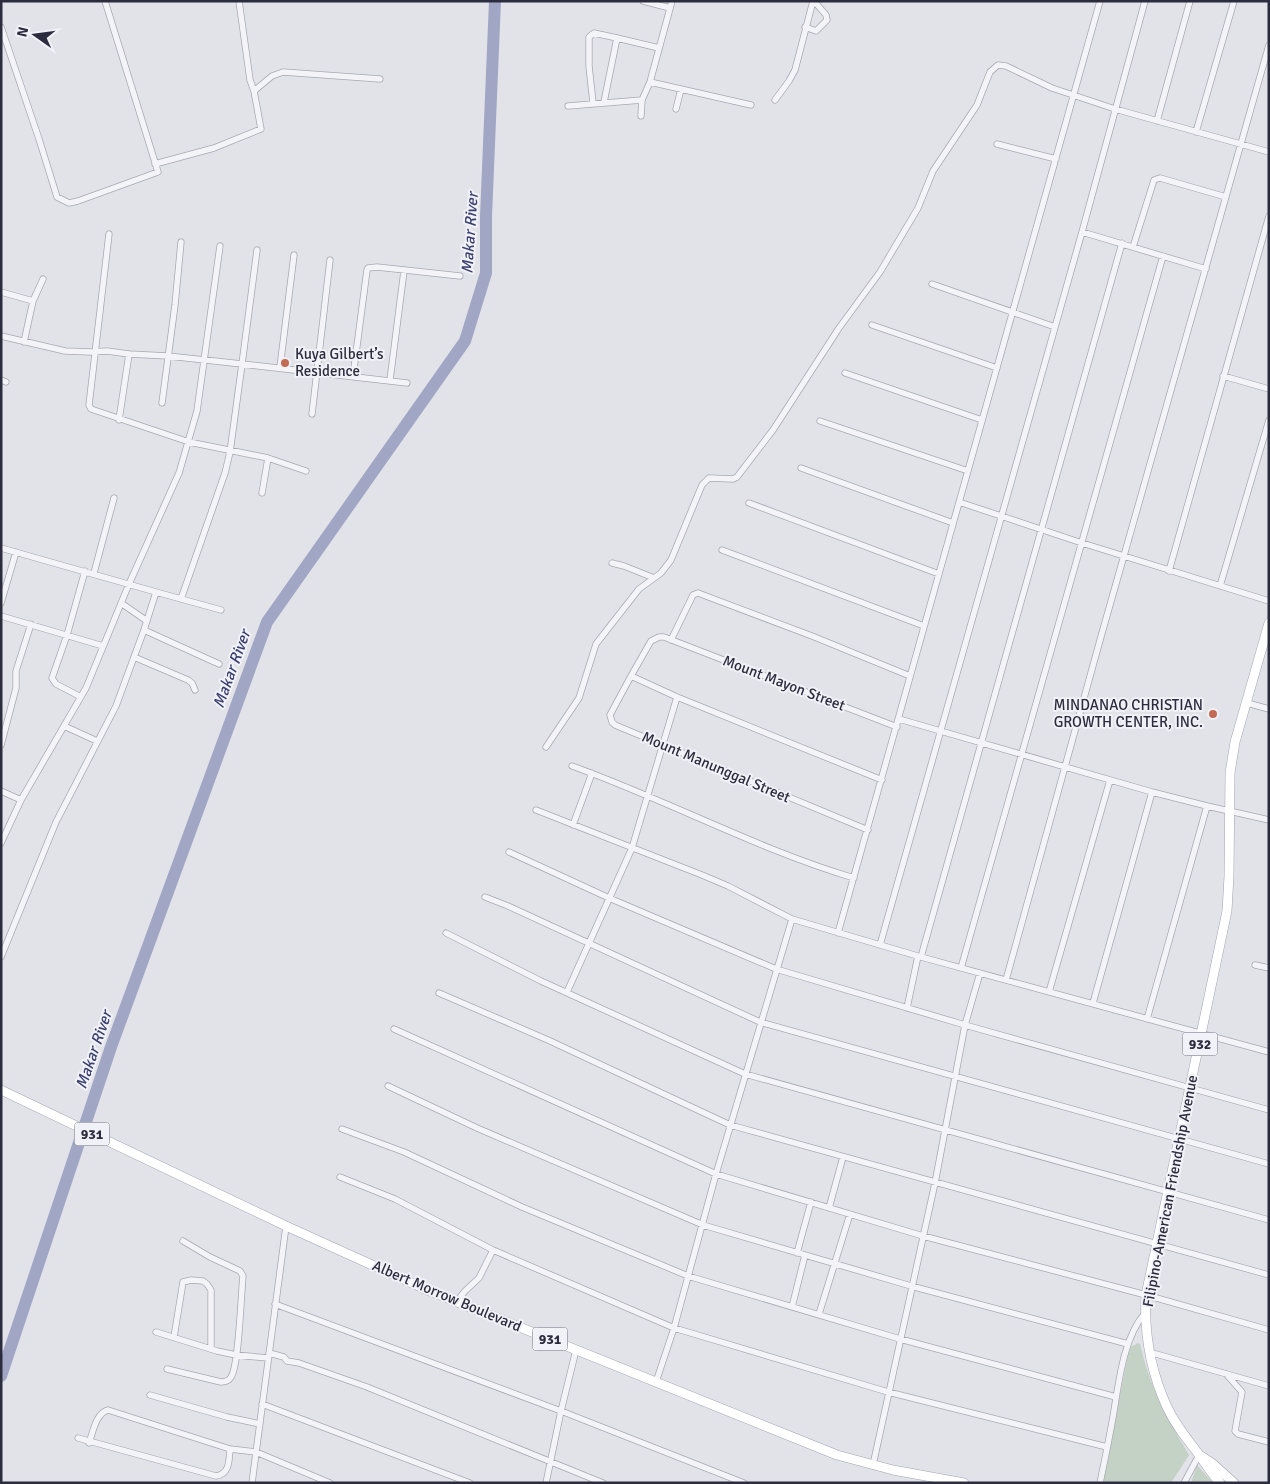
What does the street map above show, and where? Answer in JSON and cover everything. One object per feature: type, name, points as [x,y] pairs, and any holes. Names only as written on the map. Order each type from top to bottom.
[{"type":"main road","name":"Filipino-American Friendship Avenue","points":[[1220,1483],[1179,1428],[1168,1408],[1157,1380],[1150,1352],[1145,1313],[1146,1295],[1227,911],[1229,782],[1233,754],[1268,628]]},
{"type":"main road","name":"Albert Morrow Boulevard","points":[[1,1090],[183,1178],[425,1289],[837,1455],[922,1480],[964,1483]]},
{"type":"main road","name":"Filipino-American Friendship Avenue","points":[[1199,1455],[1213,1464],[1234,1483]]},
{"type":"street","points":[[1,27],[40,139],[54,191],[60,200],[69,203],[78,201],[158,172],[105,1]]},
{"type":"street","points":[[155,164],[214,148],[261,129],[250,80],[238,1]]},
{"type":"street","points":[[641,116],[642,100],[650,82],[671,5],[643,1]]},
{"type":"street","points":[[805,27],[816,31],[827,20],[826,15],[813,1]]},
{"type":"street","points":[[775,100],[792,75],[813,1]]},
{"type":"street","points":[[838,933],[1100,1]]},
{"type":"street","points":[[880,945],[1082,232],[1145,1]]},
{"type":"street","points":[[1157,121],[1190,1]]},
{"type":"street","points":[[1196,132],[1234,1]]},
{"type":"street","points":[[593,103],[588,66],[589,37],[594,33],[659,48]]},
{"type":"street","points":[[604,102],[617,38]]},
{"type":"street","points":[[1006,980],[1269,44]]},
{"type":"street","points":[[546,747],[579,698],[596,644],[639,589],[661,573],[671,560],[702,485],[709,478],[733,479],[741,474],[773,430],[839,328],[876,278],[918,208],[933,171],[977,105],[990,72],[998,65],[1006,66],[1043,85],[1115,109],[1269,152]]},
{"type":"street","points":[[254,92],[272,76],[283,72],[380,79]]},
{"type":"street","points":[[650,82],[751,105]]},
{"type":"street","points":[[676,108],[681,89]]},
{"type":"street","points":[[568,106],[642,100]]},
{"type":"street","points":[[997,144],[1056,159]]},
{"type":"street","points":[[1133,247],[1154,180],[1164,179],[1226,197]]},
{"type":"street","points":[[1169,571],[1269,216]]},
{"type":"street","points":[[1082,232],[1206,269]]},
{"type":"street","points":[[109,234],[89,407],[93,411],[189,442],[230,452],[268,458],[306,471]]},
{"type":"street","points":[[162,403],[181,242]]},
{"type":"street","points":[[907,1008],[919,957],[982,742],[1122,244]]},
{"type":"street","points":[[1,843],[21,800],[82,697],[120,603],[168,498],[189,442],[198,411],[220,246]]},
{"type":"street","points":[[181,599],[230,452],[257,250]]},
{"type":"street","points":[[280,367],[294,256]]},
{"type":"street","points":[[961,968],[1163,256]]},
{"type":"street","points":[[312,414],[330,260]]},
{"type":"street","points":[[353,376],[366,270],[370,267],[377,267],[460,276]]},
{"type":"street","points":[[390,380],[404,270]]},
{"type":"street","points":[[24,342],[33,301],[44,279]]},
{"type":"street","points":[[932,284],[1055,326]]},
{"type":"street","points":[[1,292],[33,301]]},
{"type":"street","points":[[872,325],[996,368]]},
{"type":"street","points":[[1,336],[65,351],[96,352],[101,350],[205,359],[407,383]]},
{"type":"street","points":[[120,420],[130,354]]},
{"type":"street","points":[[845,373],[982,420]]},
{"type":"street","points":[[1223,376],[1269,389]]},
{"type":"street","points":[[1220,586],[1269,420]]},
{"type":"street","points":[[820,421],[968,471]]},
{"type":"street","points":[[262,493],[268,458]]},
{"type":"street","points":[[801,468],[954,523]]},
{"type":"street","points":[[94,574],[114,498]]},
{"type":"street","points":[[959,502],[1125,557],[1269,601]]},
{"type":"street","points":[[749,503],[939,574]]},
{"type":"street","points":[[1,548],[221,610]]},
{"type":"street","points":[[722,550],[924,626]]},
{"type":"street","points":[[1,603],[16,552]]},
{"type":"street","points":[[612,563],[654,578]]},
{"type":"street","points":[[82,697],[62,688],[53,681],[53,674],[67,635],[85,571]]},
{"type":"street","points":[[1,957],[56,822],[116,706],[156,592]]},
{"type":"street","points":[[882,780],[677,698],[630,676],[651,640],[659,637],[671,640],[693,595],[698,593],[812,636],[910,676]]},
{"type":"street","points":[[120,603],[147,622]]},
{"type":"street","points":[[1,616],[103,646]]},
{"type":"street","points":[[1,745],[16,688],[16,671],[31,624]]},
{"type":"street","points":[[144,630],[219,664]]},
{"type":"street","name":"Mount Mayon Street","points":[[671,640],[897,727]]},
{"type":"street","points":[[134,657],[188,680],[195,690]]},
{"type":"street","name":"Mount Manunggal Street","points":[[630,676],[610,715],[612,722],[868,830]]},
{"type":"street","points":[[568,992],[632,848],[677,698]]},
{"type":"street","points":[[1246,702],[1269,709]]},
{"type":"street","points":[[899,719],[1152,792],[1269,820]]},
{"type":"street","points":[[64,726],[97,741]]},
{"type":"street","points":[[572,766],[792,857],[854,878]]},
{"type":"street","points":[[572,825],[592,774]]},
{"type":"street","points":[[1049,992],[1110,780]]},
{"type":"street","points":[[1,792],[21,800]]},
{"type":"street","points":[[1093,1003],[1152,792]]},
{"type":"street","points":[[1147,1019],[1207,806]]},
{"type":"street","points":[[536,810],[728,886],[792,919],[919,957],[1269,1052]]},
{"type":"street","points":[[509,852],[609,898],[776,969],[965,1025],[1269,1110]]},
{"type":"street","points":[[485,897],[760,1022],[1269,1164]]},
{"type":"street","points":[[656,1382],[674,1328],[716,1174],[792,919]]},
{"type":"street","points":[[446,933],[533,977],[745,1074],[1269,1220]]},
{"type":"street","points":[[1255,965],[1269,968]]},
{"type":"street","points":[[873,1465],[935,1183],[965,1025],[980,973]]},
{"type":"street","points":[[439,993],[548,1040],[730,1126],[1269,1275]]},
{"type":"street","points":[[394,1029],[716,1174],[923,1236],[1146,1295],[1269,1330]]},
{"type":"street","points":[[388,1086],[477,1128],[703,1225],[911,1286],[1128,1344]]},
{"type":"street","points":[[342,1129],[404,1152],[522,1207],[688,1276],[900,1339],[1116,1397]]},
{"type":"street","points":[[829,1208],[843,1157]]},
{"type":"street","points":[[340,1177],[394,1199],[493,1250],[674,1328],[888,1392],[1107,1447]]},
{"type":"street","points":[[797,1253],[811,1202]]},
{"type":"street","points":[[819,1314],[833,1263],[850,1214]]},
{"type":"street","points":[[252,1483],[286,1226]]},
{"type":"street","points":[[167,1369],[226,1382],[233,1374],[236,1355],[243,1276],[240,1271],[210,1257],[183,1241]]},
{"type":"street","points":[[457,1301],[464,1291],[480,1278],[493,1250]]},
{"type":"street","points":[[792,1307],[805,1255]]},
{"type":"street","points":[[174,1337],[183,1282],[191,1280],[203,1281],[208,1284],[212,1297],[211,1349]]},
{"type":"street","points":[[275,1304],[561,1411],[744,1483]]},
{"type":"street","points":[[1100,1483],[1128,1344],[1134,1328],[1145,1313]]},
{"type":"street","points":[[156,1332],[236,1355],[284,1357],[287,1361],[299,1363],[367,1387],[603,1483]]},
{"type":"street","points":[[546,1483],[576,1350]]},
{"type":"street","points":[[1150,1352],[1269,1386]]},
{"type":"street","points":[[1226,1374],[1242,1392],[1235,1431],[1238,1434],[1269,1442]]},
{"type":"street","points":[[150,1395],[227,1417],[260,1424]]},
{"type":"street","points":[[262,1404],[470,1483]]},
{"type":"street","points":[[89,1443],[99,1417],[102,1412],[108,1410],[230,1449],[256,1452],[330,1483]]},
{"type":"street","points":[[78,1438],[89,1443],[216,1476],[220,1476],[227,1468],[230,1449]]},
{"type":"street","points":[[1184,1483],[1199,1455]]},
{"type":"green space","points":[[1138,1343],[1140,1344],[1148,1374],[1160,1401],[1189,1455],[1171,1483],[1103,1483],[1128,1354],[1131,1347]]},
{"type":"green space","points":[[1197,1465],[1213,1483],[1191,1483]]},
{"type":"waterway","name":"Makar River","points":[[1,1376],[111,1047],[267,622],[465,341],[486,273],[486,216],[495,1]]},
{"type":"place","name":"Kuya Gilbert’s Residence","points":[[285,363]]},
{"type":"place","name":"MINDANAO CHRISTIAN GROWTH CENTER, INC.","points":[[1213,714]]}]
